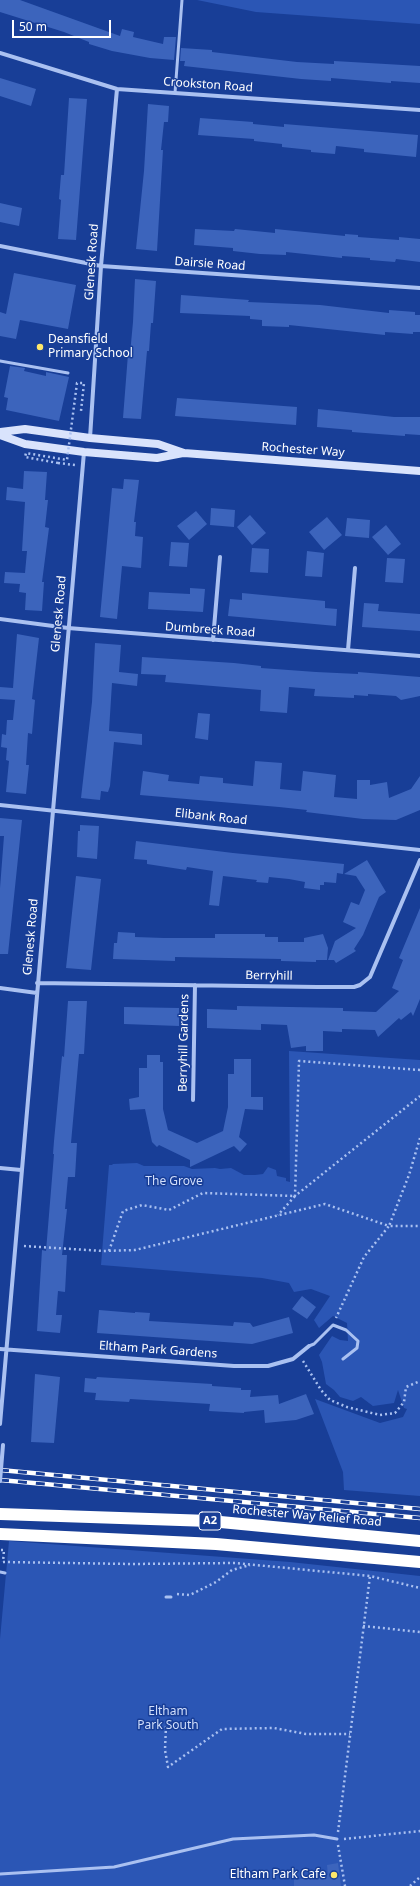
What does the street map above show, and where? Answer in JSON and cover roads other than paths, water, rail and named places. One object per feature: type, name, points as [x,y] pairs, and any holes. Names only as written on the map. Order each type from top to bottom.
[{"type":"highway","name":"Rochester Way Relief Road","points":[[0,1514],[210,1521],[420,1541]]},
{"type":"highway","name":"A2","points":[[0,1534],[216,1544],[420,1562]]},
{"type":"street","name":"Crookston Road","points":[[0,53],[117,89],[420,110]]},
{"type":"street","name":"Glenesk Road","points":[[90,438],[101,266],[117,89]]},
{"type":"street","name":"Dairsie Road","points":[[0,246],[101,266],[420,288]]},
{"type":"street","name":"Rochester Way","points":[[0,433],[25,429],[90,438],[158,444],[184,453],[420,471]]},
{"type":"street","name":"Rochester Way","points":[[0,433],[25,444],[84,452],[157,458],[184,453]]},
{"type":"street","name":"Glenesk Road","points":[[0,1424],[36,993],[84,452]]},
{"type":"street","points":[[213,640],[220,557]]},
{"type":"street","points":[[348,650],[355,568]]},
{"type":"street","name":"Dumbreck Road","points":[[0,619],[68,628],[420,656]]},
{"type":"street","name":"Elibank Road","points":[[0,805],[420,850]]},
{"type":"street","name":"Berryhill","points":[[37,983],[354,987],[364,984],[370,977],[420,860]]},
{"type":"street","name":"Berryhill Gardens","points":[[193,1100],[195,985]]},
{"type":"street","points":[[0,988],[36,993]]},
{"type":"street","points":[[0,1168],[21,1170]]},
{"type":"street","name":"Eltham Park Gardens","points":[[0,1349],[234,1366],[268,1366],[283,1363],[299,1356],[309,1346]]},
{"type":"street","points":[[0,1440],[3,1445],[0,1482]]},
{"type":"lane","points":[[175,93],[182,0]]},
{"type":"lane","points":[[0,361],[68,373]]},
{"type":"lane","points":[[309,1346],[314,1344],[332,1325],[346,1330],[358,1341],[357,1348],[343,1359]]},
{"type":"lane","points":[[0,1572],[5,1573]]},
{"type":"lane","points":[[166,1597],[171,1597]]},
{"type":"lane","points":[[0,1874],[114,1867],[233,1839],[314,1835],[338,1839]]},
{"type":"railway","points":[[0,1470],[420,1509]]},
{"type":"railway","points":[[0,1480],[420,1518]]},
{"type":"place","name":"Deansfield Primary School","points":[[40,347]]},
{"type":"place","name":"Eltham Park Cafe","points":[[334,1875]]},
{"type":"park label","name":"The Grove","points":[[174,1182]]},
{"type":"park label","name":"Eltham Park South","points":[[168,1719]]}]
